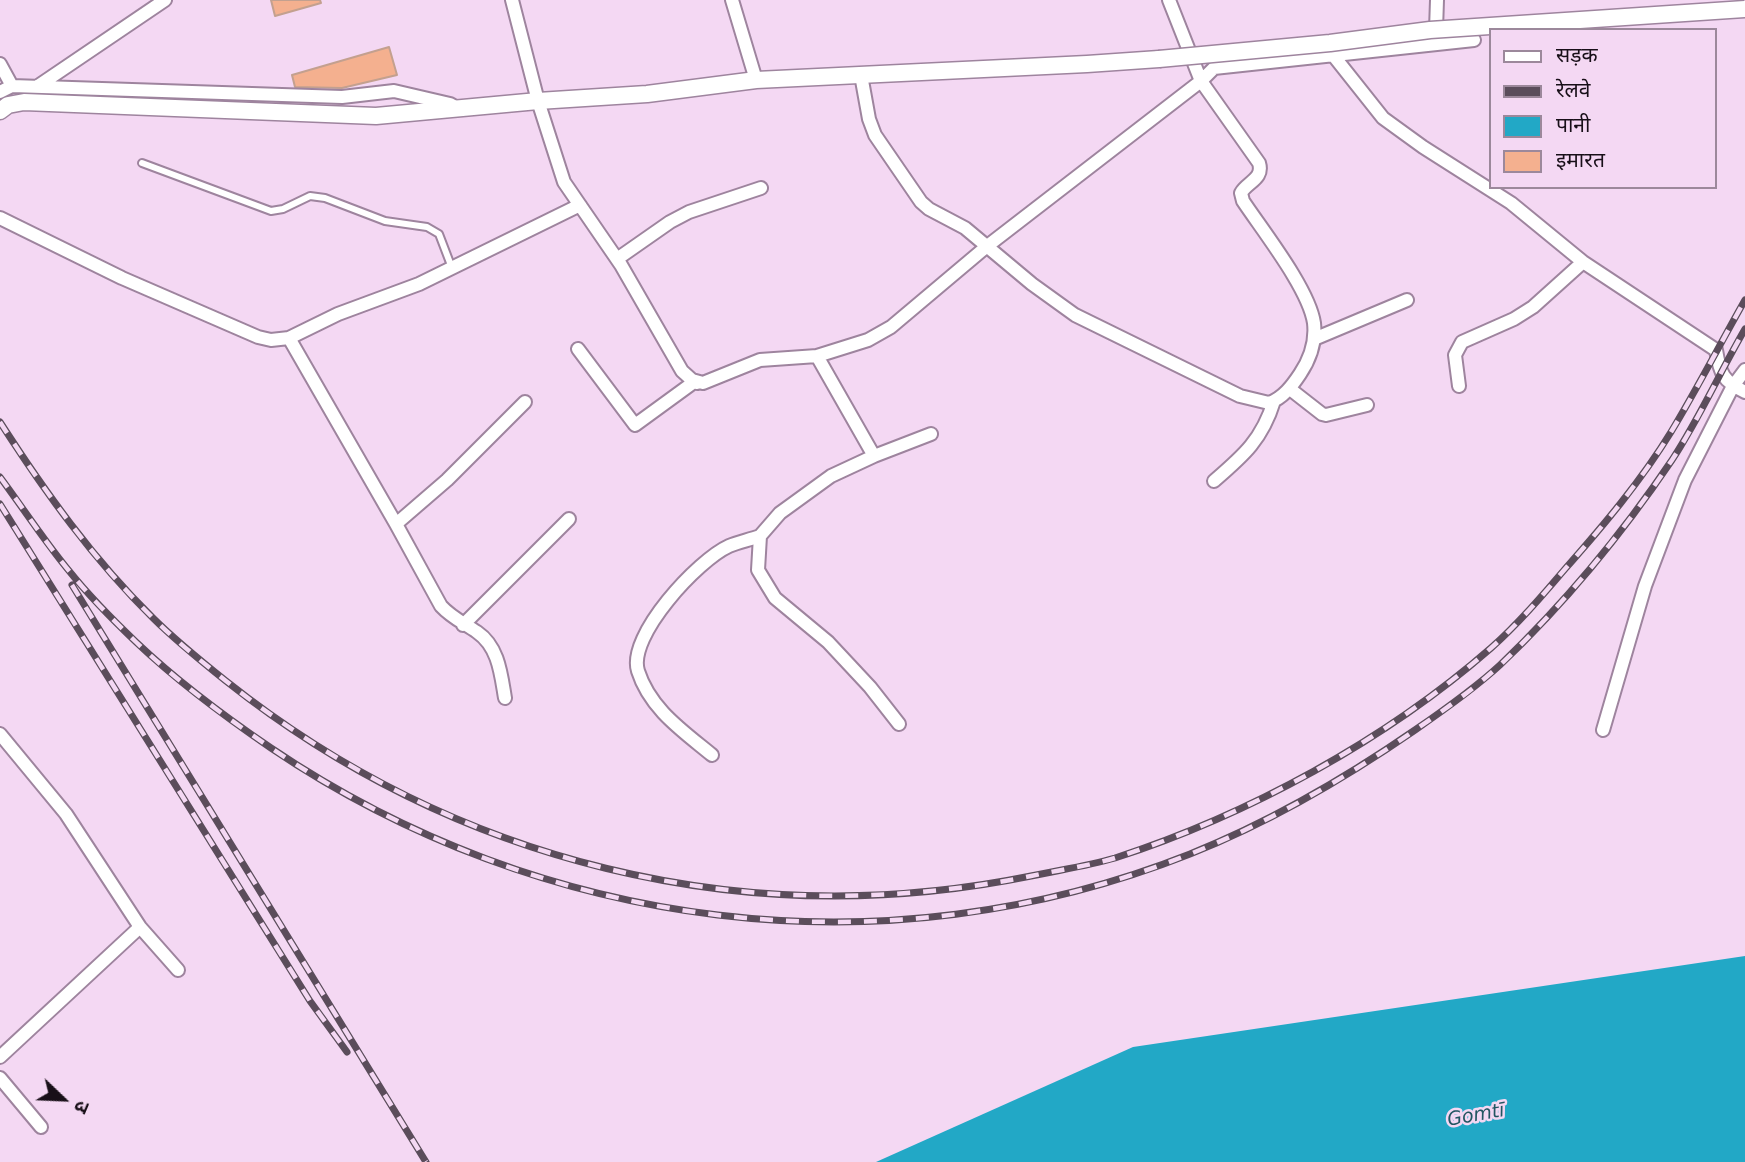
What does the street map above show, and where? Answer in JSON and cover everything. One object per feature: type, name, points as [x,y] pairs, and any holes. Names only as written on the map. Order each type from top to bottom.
[{"type":"street","points":[[38,86],[165,0]]},
{"type":"street","points":[[512,0],[538,101],[564,182],[617,259],[682,371],[697,383]]},
{"type":"street","points":[[732,0],[756,80]]},
{"type":"street","points":[[861,75],[869,119],[875,135],[921,202],[929,209],[965,228],[1075,315],[1240,396],[1262,402],[1273,401],[1290,389],[1310,356],[1314,339],[1312,316],[1301,290],[1243,201],[1241,193],[1257,178],[1260,173],[1259,163],[1201,81],[1169,0]]},
{"type":"street","points":[[1436,30],[1437,0]]},
{"type":"street","points":[[0,111],[8,105],[24,102],[376,116],[647,94],[756,80],[1087,64],[1330,43],[1436,30],[1745,9]]},
{"type":"street","points":[[578,349],[635,425],[694,382],[704,383],[760,360],[817,356],[868,340],[891,327],[986,247],[1201,81],[1214,68],[1474,40]]},
{"type":"street","points":[[1333,55],[1383,118],[1511,203],[1583,262],[1716,351],[1720,373],[1733,386],[1745,392]]},
{"type":"street","points":[[0,64],[6,89],[38,86],[342,97],[394,91],[450,104],[458,109]]},
{"type":"street","points":[[617,259],[679,217],[761,188]]},
{"type":"street","points":[[0,218],[122,278],[258,337],[271,340],[289,338],[338,314],[419,284],[580,205]]},
{"type":"street","points":[[1459,386],[1455,355],[1462,342],[1533,307],[1583,262]]},
{"type":"street","points":[[1314,339],[1407,300]]},
{"type":"street","points":[[289,338],[441,606],[463,625],[479,633],[495,653],[505,698]]},
{"type":"street","points":[[817,356],[874,456]]},
{"type":"street","points":[[1603,730],[1650,574],[1685,480],[1733,386],[1745,370]]},
{"type":"street","points":[[1290,389],[1326,415],[1367,405]]},
{"type":"street","points":[[1214,481],[1247,452],[1259,437],[1268,421],[1273,401]]},
{"type":"street","points":[[396,524],[447,480],[525,402]]},
{"type":"street","points":[[712,755],[671,721],[652,701],[637,670],[636,652],[645,634],[681,584],[704,563],[728,547],[760,537],[780,513],[831,477],[874,456],[931,435]]},
{"type":"street","points":[[463,625],[569,519]]},
{"type":"street","points":[[760,537],[758,569],[775,598],[828,642],[870,687],[899,724]]},
{"type":"street","points":[[0,734],[66,814],[140,927],[178,970]]},
{"type":"street","points":[[0,1058],[140,927]]},
{"type":"street","points":[[0,1078],[41,1127]]},
{"type":"lane","points":[[142,163],[271,211],[283,209],[310,196],[325,198],[385,221],[428,227],[439,234],[452,268]]},
{"type":"water","name":"Gomtī","points":[[1745,956],[1745,1162],[876,1162],[1133,1047]]},
{"type":"building","points":[[271,0],[320,0],[321,3],[275,16]]},
{"type":"building","points":[[389,47],[397,75],[342,88],[295,87],[292,75]]},
{"type":"railway","points":[[0,422],[34,474],[90,549],[131,596],[171,635],[226,681],[315,744],[408,796],[506,838],[607,868],[711,888],[816,896],[923,892],[1084,866],[1165,840],[1265,797],[1361,744],[1407,714],[1501,639],[1539,600],[1607,520],[1671,432],[1745,300]]},
{"type":"railway","points":[[0,477],[78,581],[110,617],[152,656],[201,698],[271,748],[376,810],[486,859],[600,894],[718,915],[837,922],[956,914],[1074,892],[1190,854],[1278,814],[1334,782],[1459,699],[1524,642],[1569,593],[1653,488],[1682,444],[1745,329]]},
{"type":"railway","points":[[0,504],[310,1001],[347,1052]]},
{"type":"railway","points":[[72,585],[426,1162]]}]
